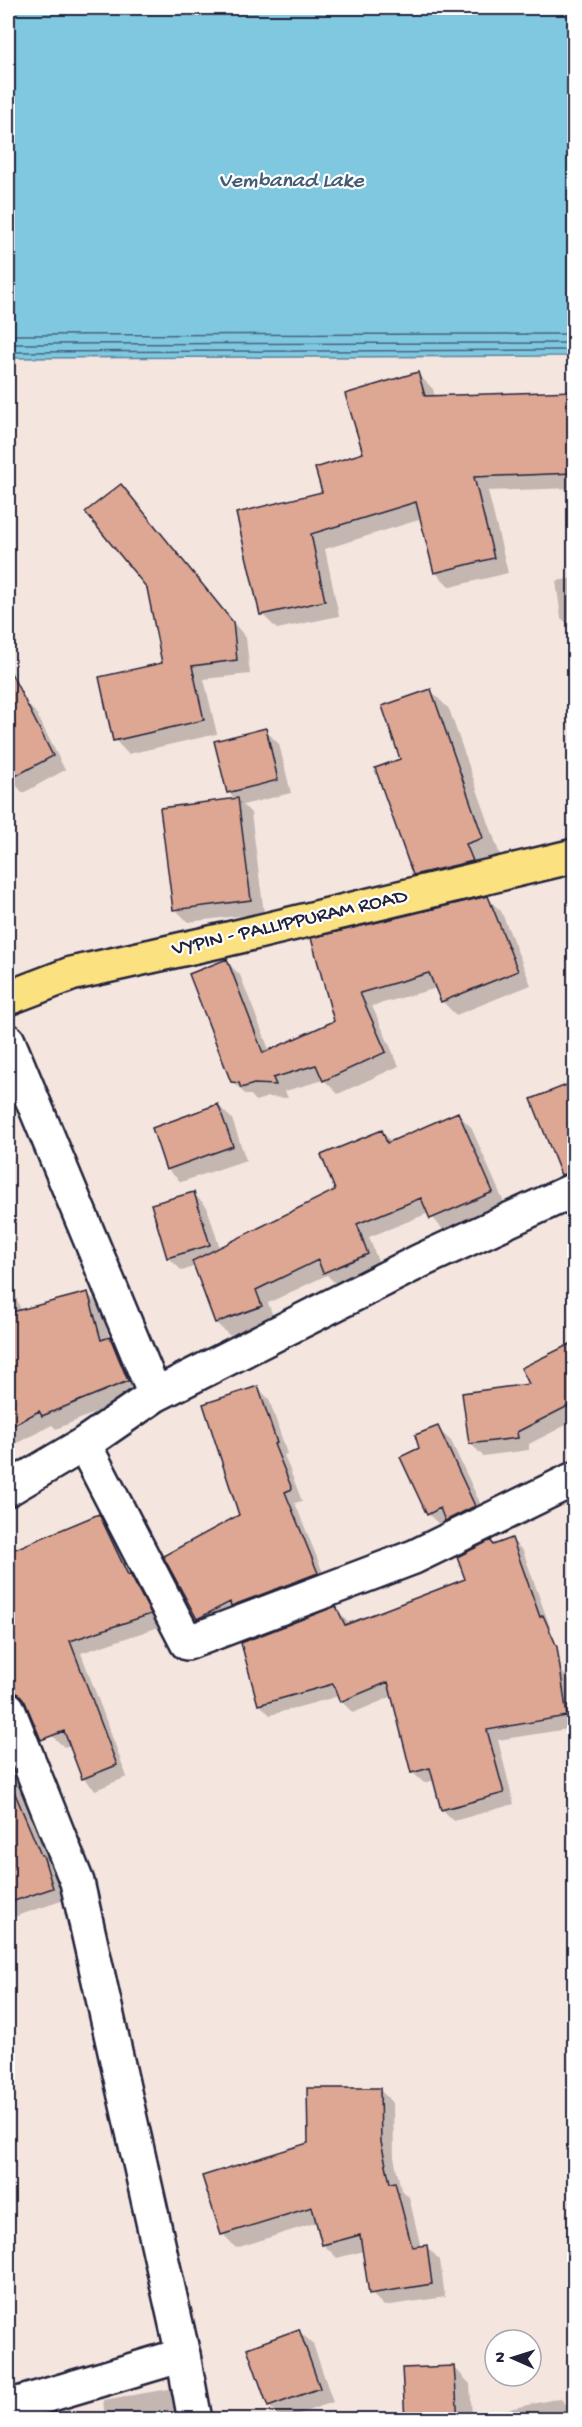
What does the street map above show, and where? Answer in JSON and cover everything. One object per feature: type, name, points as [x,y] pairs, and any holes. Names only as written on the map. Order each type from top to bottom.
[{"type":"main road","name":"VYPIN - PALLIPPURAM ROAD","points":[[8,998],[70,974],[574,856]]},
{"type":"street","points":[[8,1041],[155,1395]]},
{"type":"street","points":[[8,1489],[84,1444],[155,1395],[420,1261],[574,1190]]},
{"type":"street","points":[[84,1444],[187,1643],[414,1557],[574,1479]]},
{"type":"street","points":[[10,1726],[77,1882],[183,2355],[195,2420]]},
{"type":"street","points":[[8,2408],[183,2355]]},
{"type":"water","name":"Vembanad Lake","points":[[8,8],[574,8],[574,356],[8,358]]},
{"type":"building","points":[[418,372],[425,396],[574,391],[574,473],[474,477],[494,558],[434,573],[416,502],[311,534],[325,601],[260,615],[236,513],[322,492],[315,468],[363,453],[345,394]]},
{"type":"building","points":[[121,484],[233,622],[237,660],[192,666],[204,720],[113,741],[99,677],[162,663],[147,588],[85,512]]},
{"type":"building","points":[[8,667],[53,756],[8,780]]},
{"type":"building","points":[[431,689],[483,838],[466,844],[473,861],[413,875],[375,768],[400,759],[382,706]]},
{"type":"building","points":[[266,728],[278,780],[227,793],[214,741]]},
{"type":"building","points":[[238,798],[251,900],[173,910],[160,808]]},
{"type":"building","points":[[488,896],[518,971],[441,1002],[429,973],[360,993],[386,1052],[323,1081],[316,1065],[273,1078],[276,1085],[254,1084],[241,1088],[239,1083],[231,1082],[189,974],[227,959],[263,1053],[334,1021],[311,938]]},
{"type":"building","points":[[574,1082],[574,1171],[561,1175],[531,1099]]},
{"type":"building","points":[[218,1104],[233,1146],[166,1170],[152,1128]]},
{"type":"building","points":[[458,1112],[493,1192],[430,1219],[421,1198],[357,1224],[368,1254],[323,1273],[318,1260],[256,1290],[262,1306],[215,1323],[192,1261],[335,1190],[321,1155],[382,1130],[387,1143]]},
{"type":"building","points":[[194,1192],[210,1245],[167,1258],[151,1204]]},
{"type":"building","points":[[88,1292],[101,1340],[110,1337],[128,1381],[42,1416],[39,1411],[8,1428],[8,1313]]},
{"type":"building","points":[[574,1342],[574,1403],[517,1432],[518,1438],[469,1444],[462,1393],[529,1384],[521,1368]]},
{"type":"building","points":[[258,1386],[277,1443],[274,1444],[292,1489],[285,1492],[318,1573],[231,1606],[230,1602],[197,1619],[163,1556],[239,1515],[203,1404]]},
{"type":"building","points":[[438,1426],[475,1506],[445,1521],[440,1508],[427,1515],[400,1457],[419,1448],[415,1435]]},
{"type":"building","points":[[99,1514],[128,1575],[130,1574],[151,1614],[70,1641],[117,1765],[82,1779],[64,1731],[41,1740],[25,1702],[19,1694],[8,1691],[8,1552]]},
{"type":"building","points":[[512,1538],[540,1617],[543,1615],[557,1647],[567,1716],[487,1730],[504,1793],[441,1810],[430,1768],[411,1773],[388,1682],[340,1702],[333,1684],[258,1705],[241,1643],[336,1606],[345,1625],[465,1579],[457,1557],[491,1540],[493,1545]]},
{"type":"building","points":[[8,1777],[41,1855],[43,1855],[53,1888],[8,1903]]},
{"type":"building","points":[[307,2088],[380,2088],[381,2142],[390,2183],[395,2182],[412,2247],[427,2245],[432,2284],[369,2294],[360,2235],[322,2245],[312,2207],[221,2235],[202,2176],[308,2143]]},
{"type":"building","points":[[299,2329],[320,2388],[268,2407],[247,2348]]},
{"type":"building","points":[[454,2366],[458,2420],[405,2420],[402,2368]]}]
